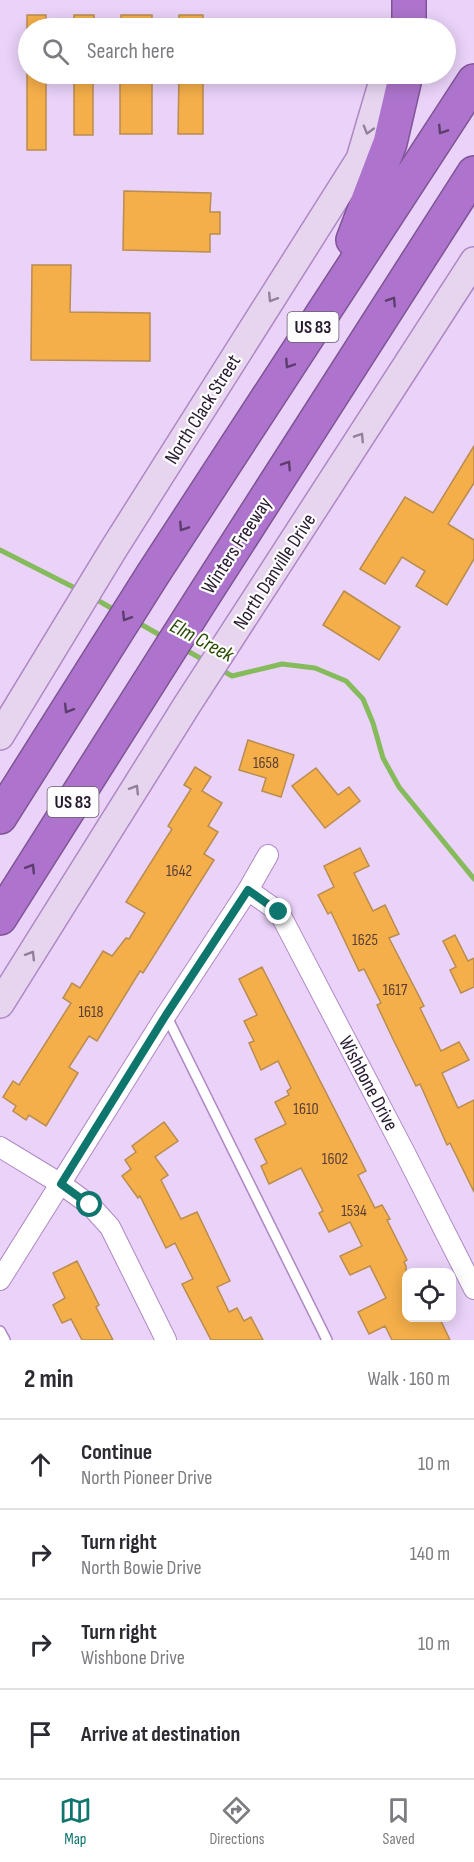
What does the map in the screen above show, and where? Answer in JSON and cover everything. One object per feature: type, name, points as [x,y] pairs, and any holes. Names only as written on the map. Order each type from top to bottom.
[{"type":"highway","points":[[409,18],[410,0]]},
{"type":"highway","name":"US 83","points":[[0,816],[153,574],[474,81]]},
{"type":"highway","points":[[307,336],[360,225],[390,143],[404,84]]},
{"type":"highway","name":"Winters Freeway","points":[[0,918],[474,173]]},
{"type":"main road","points":[[400,18],[404,0]]},
{"type":"main road","name":"North Clack Street","points":[[0,736],[113,550],[360,159],[382,84]]},
{"type":"main road","name":"North Danville Drive","points":[[0,1004],[187,705],[474,261]]},
{"type":"street","points":[[0,1280],[268,855]]},
{"type":"street","name":"Wishbone Drive","points":[[248,890],[279,912],[474,1289]]},
{"type":"street","points":[[0,1147],[61,1184],[90,1205],[110,1227],[166,1340]]},
{"type":"lane","points":[[166,1015],[327,1340]]},
{"type":"lane","points":[[0,1331],[4,1340]]},
{"type":"building","points":[[27,15],[46,15],[46,18],[27,18]]},
{"type":"building","points":[[74,15],[94,15],[94,18],[74,18]]},
{"type":"building","points":[[121,15],[152,15],[152,18],[121,18]]},
{"type":"building","points":[[179,15],[203,15],[203,18],[179,18]]},
{"type":"building","points":[[27,84],[46,84],[46,150],[27,150]]},
{"type":"building","points":[[74,84],[93,84],[93,135],[74,135]]},
{"type":"building","points":[[120,84],[152,84],[152,134],[120,134]]},
{"type":"building","points":[[179,84],[203,84],[203,134],[178,134]]},
{"type":"building","points":[[124,191],[211,193],[210,212],[220,212],[220,234],[210,234],[210,252],[123,250]]},
{"type":"building","points":[[32,265],[71,265],[70,312],[150,313],[150,361],[31,360]]},
{"type":"building","points":[[474,446],[474,483],[448,524],[474,540],[474,559],[447,605],[416,586],[425,571],[402,557],[385,584],[360,569],[405,497],[433,513]]},
{"type":"building","points":[[344,591],[400,627],[379,660],[323,625]]},
{"type":"building","points":[[248,740],[294,755],[281,797],[262,791],[266,778],[239,770]]},
{"type":"building","points":[[195,767],[211,777],[202,791],[222,803],[208,826],[218,832],[204,854],[214,860],[143,973],[140,971],[97,1041],[89,1036],[69,1067],[78,1073],[46,1126],[29,1115],[26,1120],[13,1111],[16,1106],[3,1097],[13,1081],[19,1085],[71,1003],[63,998],[72,983],[80,988],[103,951],[112,956],[126,938],[129,939],[145,913],[126,902],[172,829],[168,826],[191,789],[184,785]]},
{"type":"building","points":[[316,768],[338,795],[349,787],[360,801],[325,828],[292,786]]},
{"type":"building","points":[[360,848],[369,866],[354,873],[373,911],[385,905],[399,934],[389,938],[424,1006],[420,1008],[441,1051],[459,1042],[469,1060],[442,1073],[458,1108],[474,1100],[474,1192],[450,1143],[447,1145],[420,1084],[416,1086],[377,1005],[381,1003],[364,969],[359,971],[331,912],[328,914],[318,895],[334,887],[324,866]]},
{"type":"building","points":[[455,935],[468,961],[474,958],[474,987],[461,993],[450,970],[456,967],[443,941]]},
{"type":"building","points":[[262,967],[366,1171],[358,1175],[375,1208],[382,1205],[390,1219],[387,1220],[407,1260],[404,1262],[406,1268],[402,1268],[402,1322],[441,1322],[450,1340],[392,1340],[385,1326],[369,1334],[358,1312],[386,1298],[370,1266],[350,1275],[340,1256],[362,1246],[350,1222],[329,1232],[319,1213],[323,1211],[301,1168],[269,1184],[261,1166],[267,1163],[255,1139],[286,1124],[275,1102],[289,1095],[287,1091],[291,1088],[278,1061],[261,1070],[249,1043],[254,1041],[244,1021],[257,1015],[239,979]]},
{"type":"building","points":[[164,1122],[178,1141],[155,1157],[168,1175],[161,1180],[181,1219],[197,1212],[230,1281],[217,1287],[229,1312],[237,1308],[244,1321],[251,1317],[263,1340],[211,1340],[182,1284],[193,1279],[175,1243],[166,1248],[140,1196],[138,1198],[122,1176],[131,1169],[125,1160],[136,1152],[132,1146]]},
{"type":"building","points":[[77,1261],[113,1340],[82,1340],[71,1319],[62,1323],[53,1305],[65,1298],[53,1273]]},
{"type":"waterway","name":"Elm Creek","points":[[0,550],[79,590]]},
{"type":"waterway","name":"Elm Creek","points":[[92,597],[118,612]]},
{"type":"waterway","name":"Elm Creek","points":[[137,622],[165,638]]},
{"type":"waterway","name":"Elm Creek","points":[[184,649],[207,662]]},
{"type":"waterway","name":"Elm Creek","points":[[220,669],[232,676],[282,664],[315,668],[346,681],[363,699],[383,758],[399,787],[474,879]]},
{"type":"route","points":[[90,1205],[61,1184],[166,1015],[248,890],[279,912]]}]
